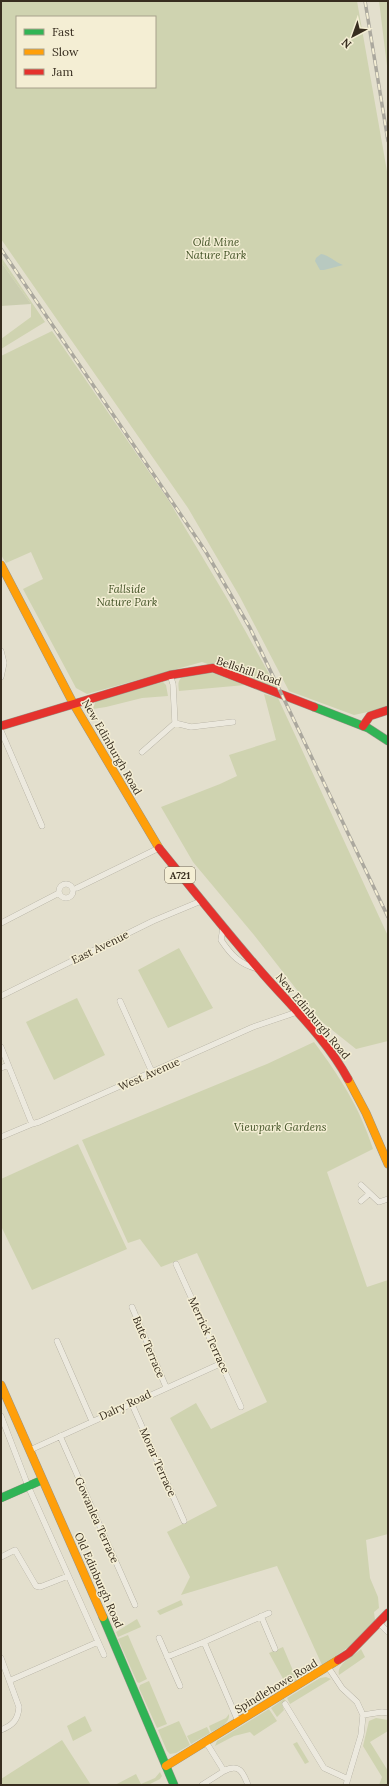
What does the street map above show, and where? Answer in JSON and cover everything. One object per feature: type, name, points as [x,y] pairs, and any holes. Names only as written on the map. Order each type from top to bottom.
[{"type":"main road","name":"New Edinburgh Road","points":[[1,565],[73,703],[159,848],[223,928],[297,1012],[341,1066],[366,1113],[388,1164]]},
{"type":"main road","name":"Bellshill Road","points":[[1,726],[73,703],[170,675],[213,668],[363,726],[388,740]]},
{"type":"main road","points":[[363,726],[370,716],[388,710]]},
{"type":"main road","name":"Old Edinburgh Road","points":[[1,1385],[74,1551],[173,1785]]},
{"type":"main road","points":[[1,1498],[42,1480]]},
{"type":"main road","name":"Spindlehowe Road","points":[[166,1766],[349,1653],[388,1613]]},
{"type":"street","points":[[1,651],[4,662],[1,677]]},
{"type":"street","points":[[170,675],[173,684],[175,723]]},
{"type":"street","points":[[175,723],[192,727],[233,722]]},
{"type":"street","points":[[142,752],[175,723]]},
{"type":"street","points":[[1,731],[42,826]]},
{"type":"street","points":[[77,888],[159,848]]},
{"type":"street","points":[[1,923],[59,894]]},
{"type":"street","name":"East Avenue","points":[[1,996],[153,921],[201,901]]},
{"type":"street","points":[[120,1001],[152,1072]]},
{"type":"street","name":"West Avenue","points":[[1,1137],[39,1122],[253,1027],[297,1012]]},
{"type":"street","points":[[1,1047],[32,1124]]},
{"type":"street","points":[[1,1068],[8,1065]]},
{"type":"street","points":[[361,1185],[379,1202],[388,1198]]},
{"type":"street","points":[[361,1201],[369,1194]]},
{"type":"street","name":"Merrick Terrace","points":[[176,1264],[241,1407]]},
{"type":"street","name":"Bute Terrace","points":[[132,1307],[166,1387]]},
{"type":"street","points":[[57,1341],[92,1421]]},
{"type":"street","name":"Dalry Road","points":[[30,1450],[131,1402],[222,1363]]},
{"type":"street","name":"Morar Terrace","points":[[131,1402],[184,1521]]},
{"type":"street","points":[[1,1416],[28,1486],[104,1655]]},
{"type":"street","name":"Gowanlea Terrace","points":[[60,1436],[135,1605]]},
{"type":"street","points":[[1,1557],[15,1550],[36,1586],[40,1587],[68,1576]]},
{"type":"street","points":[[167,1657],[269,1613]]},
{"type":"street","points":[[261,1616],[275,1649]]},
{"type":"street","points":[[378,1622],[388,1632]]},
{"type":"street","points":[[159,1638],[180,1686]]},
{"type":"street","points":[[10,1680],[98,1642]]},
{"type":"street","points":[[204,1642],[238,1721]]},
{"type":"street","points":[[1,1658],[19,1707],[17,1718],[9,1727],[1,1730]]},
{"type":"street","points":[[284,1704],[324,1768],[347,1782],[361,1735],[363,1715],[357,1702],[342,1688],[328,1667]]},
{"type":"street","points":[[363,1715],[382,1712],[388,1713]]},
{"type":"street","points":[[206,1742],[224,1771]]},
{"type":"street","points":[[203,1785],[229,1768],[238,1769],[244,1774],[248,1785]]},
{"type":"green space","name":"Old Mine Nature Park","points":[[1,1],[357,1],[388,177],[388,705],[377,710],[354,715],[289,691],[240,597],[188,508],[1,239]]},
{"type":"green space","points":[[379,1],[388,1],[388,74]]},
{"type":"green space","points":[[1,257],[45,322],[1,349],[1,339],[31,317],[31,304],[1,262]]},
{"type":"green space","points":[[1,262],[31,304],[1,306]]},
{"type":"green space","name":"Fallside Nature Park","points":[[52,331],[169,501],[228,600],[277,688],[202,662],[87,694],[76,688],[23,589],[43,579],[31,552],[6,563],[1,555],[1,356]]},
{"type":"green space","points":[[199,673],[213,673],[245,685],[179,691],[179,681],[183,677]]},
{"type":"green space","points":[[163,682],[166,685],[168,696],[142,698],[93,709],[96,700]]},
{"type":"green space","points":[[264,694],[278,698],[388,936],[388,1041],[356,1049],[322,1022],[254,935],[193,862],[161,807],[237,776],[229,755],[276,740]]},
{"type":"green space","points":[[179,948],[213,1008],[168,1028],[138,970]]},
{"type":"green space","points":[[77,998],[105,1055],[54,1080],[26,1022]]},
{"type":"green space","name":"Viewpark Gardens","points":[[314,1042],[348,1093],[362,1120],[373,1149],[327,1172],[367,1287],[388,1280],[388,1534],[366,1540],[370,1578],[378,1597],[379,1608],[374,1612],[375,1620],[349,1647],[322,1665],[277,1566],[181,1595],[190,1577],[167,1532],[217,1506],[170,1418],[196,1403],[211,1429],[267,1402],[197,1253],[161,1267],[140,1239],[128,1243],[82,1140],[267,1064]]},
{"type":"green space","points":[[78,1144],[127,1249],[32,1290],[1,1226],[1,1179]]},
{"type":"green space","points":[[181,1600],[183,1605],[160,1615],[157,1611]]},
{"type":"green space","points":[[137,1619],[141,1627],[118,1637],[116,1632]]},
{"type":"green space","points":[[128,1635],[147,1679],[139,1683],[137,1682],[118,1639]]},
{"type":"green space","points":[[283,1647],[297,1680],[287,1686],[269,1653]]},
{"type":"green space","points":[[361,1649],[365,1657],[339,1675],[340,1667],[346,1660]]},
{"type":"green space","points":[[326,1677],[331,1679],[290,1704],[287,1698],[320,1678]]},
{"type":"green space","points":[[149,1681],[167,1724],[157,1728],[139,1688],[140,1685]]},
{"type":"green space","points":[[284,1699],[286,1701],[282,1704],[284,1710],[277,1717],[271,1708]]},
{"type":"green space","points":[[269,1709],[277,1721],[254,1736],[250,1732],[234,1736],[215,1746],[217,1741]]},
{"type":"green space","points":[[229,1714],[226,1723],[211,1732],[209,1726],[226,1718]]},
{"type":"green space","points":[[85,1716],[92,1731],[73,1741],[67,1726]]},
{"type":"green space","points":[[376,1718],[388,1720],[388,1731],[370,1742],[388,1771],[388,1785],[379,1785],[382,1777],[363,1746],[369,1721]]},
{"type":"green space","points":[[179,1721],[190,1745],[176,1753],[170,1754],[167,1751],[158,1730]]},
{"type":"green space","points":[[207,1727],[210,1733],[191,1744],[187,1736]]},
{"type":"green space","points":[[62,1740],[91,1785],[1,1785],[1,1779]]},
{"type":"green space","points":[[297,1742],[309,1762],[305,1764],[293,1744]]},
{"type":"green space","points":[[160,1772],[162,1776],[160,1779],[148,1785],[115,1785],[136,1774],[141,1784],[155,1778]]},
{"type":"shaded area","points":[[321,254],[343,265],[320,270],[315,261]]},
{"type":"railway","points":[[365,1],[388,141]]},
{"type":"railway","points":[[1,249],[206,552],[250,628],[388,917]]},
{"type":"traffic: fast","points":[[314,707],[368,728],[388,741]]},
{"type":"traffic: fast","points":[[1,1498],[42,1480]]},
{"type":"traffic: fast","points":[[103,1617],[174,1785]]},
{"type":"traffic: slow","points":[[1,565],[73,703],[159,848]]},
{"type":"traffic: slow","points":[[348,1079],[366,1113],[388,1164]]},
{"type":"traffic: slow","points":[[1,1385],[103,1617]]},
{"type":"traffic: slow","points":[[166,1766],[338,1660]]},
{"type":"traffic: jam","points":[[1,726],[170,675],[213,668],[314,707]]},
{"type":"traffic: jam","points":[[363,726],[370,716],[388,710]]},
{"type":"traffic: jam","points":[[159,848],[237,944],[320,1038],[340,1065],[348,1079]]},
{"type":"traffic: jam","points":[[338,1660],[349,1653],[388,1613]]}]
